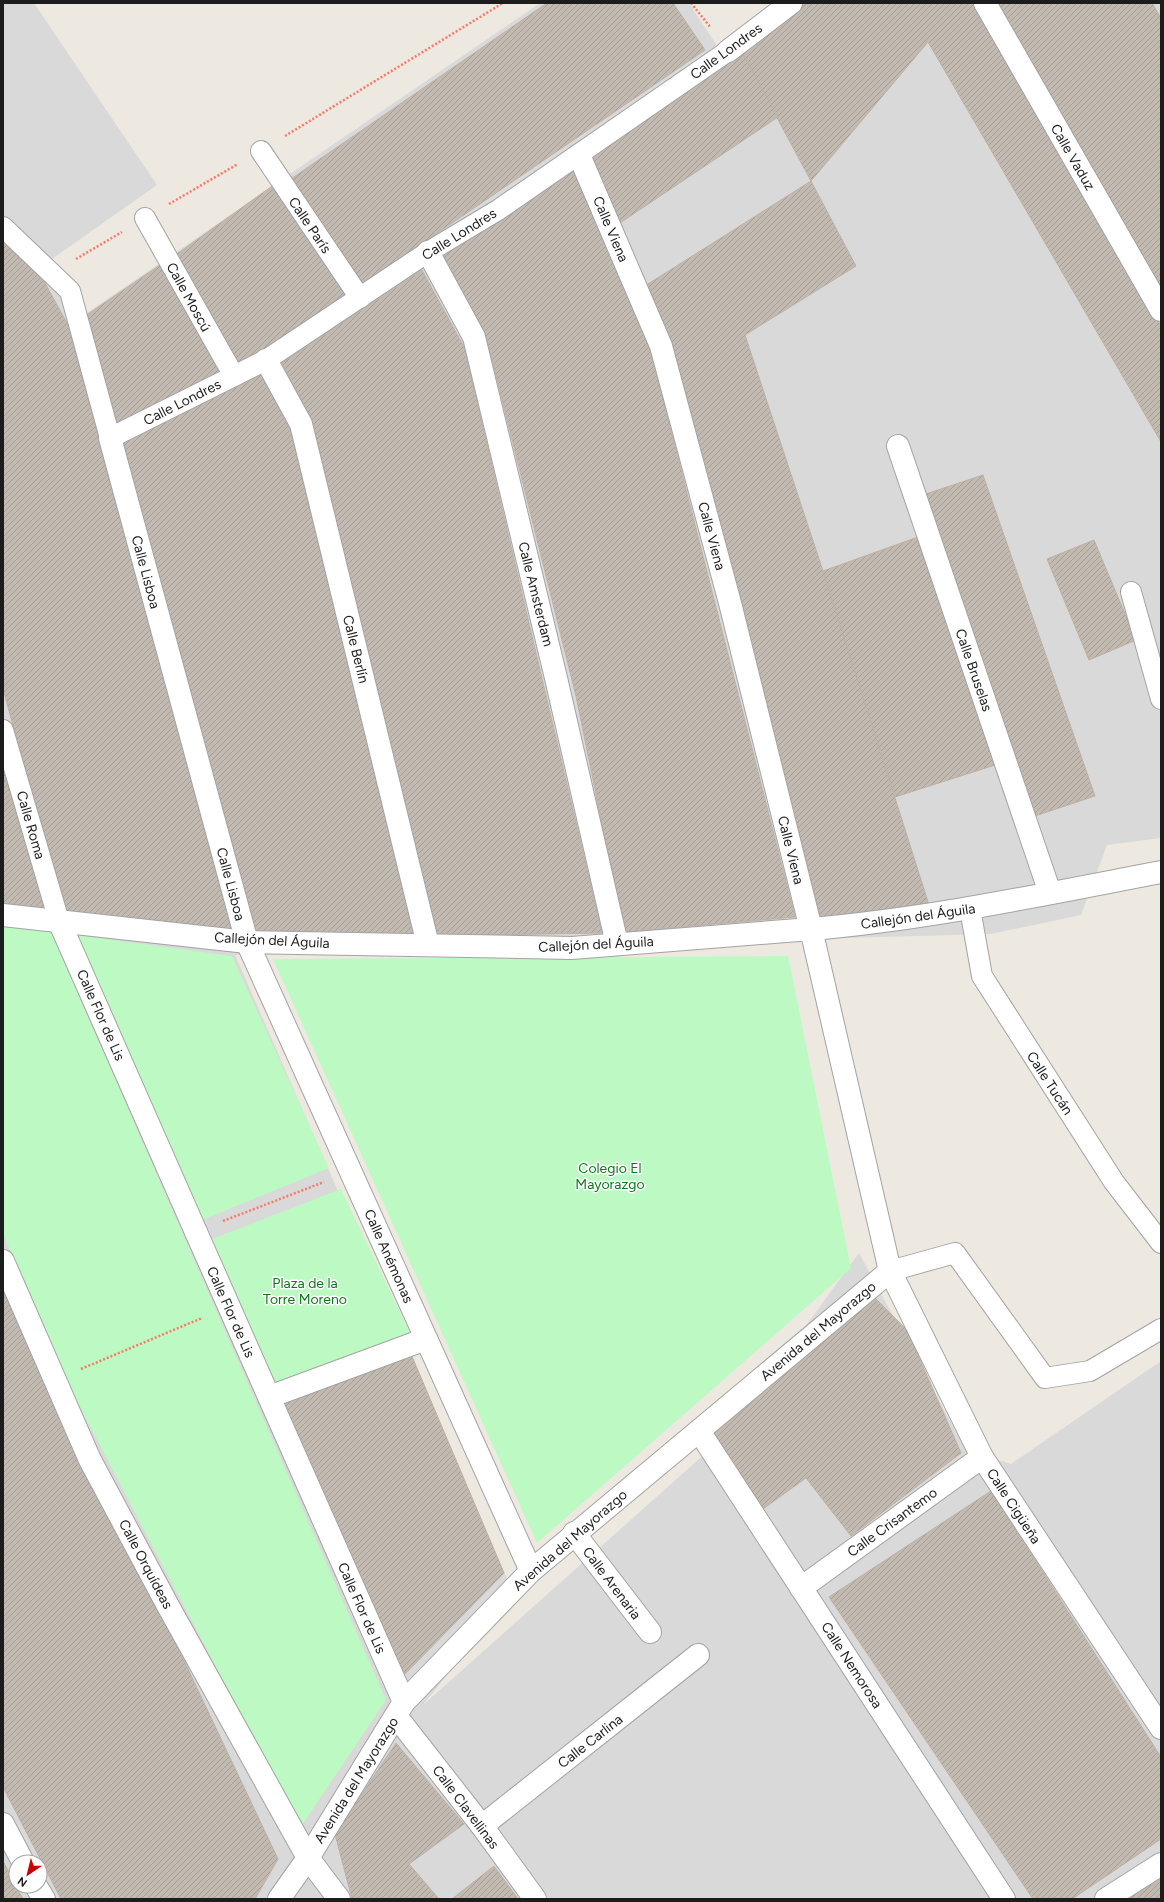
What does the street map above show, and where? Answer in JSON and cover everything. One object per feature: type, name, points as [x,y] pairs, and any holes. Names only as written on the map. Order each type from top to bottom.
[{"type":"street","name":"Calle Londres","points":[[728,51],[791,3]]},
{"type":"street","name":"Calle Vaduz","points":[[985,3],[1161,310]]},
{"type":"street","name":"Calle Viena","points":[[579,155],[660,346],[730,603],[811,929],[890,1271]]},
{"type":"street","name":"Calle Amsterdam","points":[[428,252],[474,337],[554,670],[617,944]]},
{"type":"street","name":"Calle Berlín","points":[[266,360],[301,424],[428,945]]},
{"type":"street","name":"Calle Lisboa","points":[[110,438],[247,942]]},
{"type":"street","name":"Calle Bruselas","points":[[898,446],[1050,893]]},
{"type":"street","name":"Callejón del Águila","points":[[3,915],[247,942],[572,948],[866,924],[970,909],[1161,872]]},
{"type":"street","name":"Calle Flor de Lis","points":[[59,921],[269,1397],[400,1709]]},
{"type":"street","name":"Calle Anémonas","points":[[247,942],[531,1571]]},
{"type":"street","name":"Calle Orquídeas","points":[[3,1261],[94,1466],[167,1604],[308,1858],[339,1899]]},
{"type":"street","name":"Avenida del Mayorazgo","points":[[279,1899],[308,1858],[400,1709],[531,1571],[574,1533],[699,1431],[890,1271]]},
{"type":"street","name":"Calle Cigüeña","points":[[890,1271],[982,1457],[1161,1728]]},
{"type":"street","points":[[269,1397],[426,1339]]},
{"type":"street","name":"Calle Nemorosa","points":[[699,1431],[1004,1899]]},
{"type":"street","name":"Calle Crisantemo","points":[[801,1588],[982,1457]]},
{"type":"street","name":"Calle Arenaria","points":[[574,1533],[650,1632]]},
{"type":"street","name":"Calle Carlina","points":[[482,1826],[698,1655]]},
{"type":"street","name":"Calle Clavellinas","points":[[400,1709],[535,1899]]},
{"type":"street","points":[[5,1834],[18,1854]]},
{"type":"street","points":[[1106,1899],[1161,1864]]},
{"type":"lane","name":"Calle Londres","points":[[110,438],[266,360],[428,252],[498,210],[728,51]]},
{"type":"lane","name":"Calle París","points":[[261,151],[360,298]]},
{"type":"lane","name":"Calle Moscú","points":[[145,218],[234,376]]},
{"type":"lane","name":"Calle Lisboa","points":[[3,227],[70,291],[110,438]]},
{"type":"lane","points":[[1131,592],[1161,699]]},
{"type":"lane","name":"Calle Roma","points":[[3,730],[59,921]]},
{"type":"lane","name":"Calle Tucán","points":[[970,909],[982,976],[1114,1182],[1161,1243]]},
{"type":"lane","points":[[890,1271],[955,1253],[1045,1378],[1090,1371],[1161,1329]]},
{"type":"path","points":[[196,1232],[350,1171]]},
{"type":"path","points":[[55,1380],[229,1307]]},
{"type":"shaded area","points":[[3,3],[34,3],[157,185],[42,266],[78,319],[540,3],[689,3],[718,47],[785,3],[1161,3],[1161,838],[1107,845],[1081,915],[991,934],[235,955],[513,1592],[423,1705],[726,1435],[859,1253],[966,1450],[1011,1464],[1161,1361],[1161,1899],[3,1899]]},
{"type":"green space","points":[[3,926],[50,930],[386,1700],[300,1828],[69,1386],[3,1234]]},
{"type":"green space","points":[[75,935],[232,956],[329,1168],[200,1221]]},
{"type":"green space","name":"Colegio El Mayorazgo","points":[[788,956],[851,1268],[537,1543],[273,959]]},
{"type":"green space","name":"Plaza de la Torre Moreno","points":[[341,1189],[410,1333],[265,1388],[199,1244]]},
{"type":"building","points":[[547,3],[673,3],[705,50],[360,286],[288,181]]},
{"type":"building","points":[[804,3],[976,3],[1161,326],[1161,442],[928,42],[811,181],[741,51]]},
{"type":"building","points":[[996,3],[1152,3],[1161,18],[1161,290]]},
{"type":"building","points":[[741,51],[778,117],[617,225],[590,158]]},
{"type":"building","points":[[573,168],[651,352],[795,917],[624,932],[576,696],[487,339],[440,255]]},
{"type":"building","points":[[811,181],[856,266],[745,335],[823,571],[929,905],[820,917],[648,284]]},
{"type":"building","points":[[275,184],[352,295],[236,369],[174,256]]},
{"type":"building","points":[[3,231],[40,274],[68,325],[233,929],[65,914],[3,689]]},
{"type":"building","points":[[160,265],[223,374],[113,428],[85,316]]},
{"type":"building","points":[[422,270],[464,347],[602,933],[433,936],[312,420],[282,363]]},
{"type":"building","points":[[262,374],[291,432],[415,934],[254,932],[120,444]]},
{"type":"building","points":[[983,475],[1095,796],[1035,816],[923,495]]},
{"type":"building","points":[[918,537],[995,765],[895,797],[823,571]]},
{"type":"building","points":[[1094,540],[1136,640],[1089,660],[1047,559]]},
{"type":"building","points":[[3,750],[48,911],[3,906]]},
{"type":"building","points":[[3,1279],[278,1859],[255,1899],[61,1899],[48,1874],[48,1854],[38,1854],[3,1787]]},
{"type":"building","points":[[874,1297],[907,1330],[961,1453],[851,1536],[806,1478],[763,1509],[712,1434]]},
{"type":"building","points":[[411,1354],[504,1573],[403,1676],[281,1404]]},
{"type":"building","points":[[991,1491],[1161,1757],[1161,1839],[1072,1899],[1033,1899],[829,1597]]},
{"type":"building","points":[[396,1743],[464,1824],[409,1864],[439,1899],[352,1899],[335,1834]]},
{"type":"building","points":[[3,1861],[8,1871],[8,1894],[20,1894],[23,1899],[3,1899]]},
{"type":"building","points":[[494,1866],[518,1899],[452,1899]]},
{"type":"building","points":[[1161,1878],[1161,1899],[1128,1899]]}]
